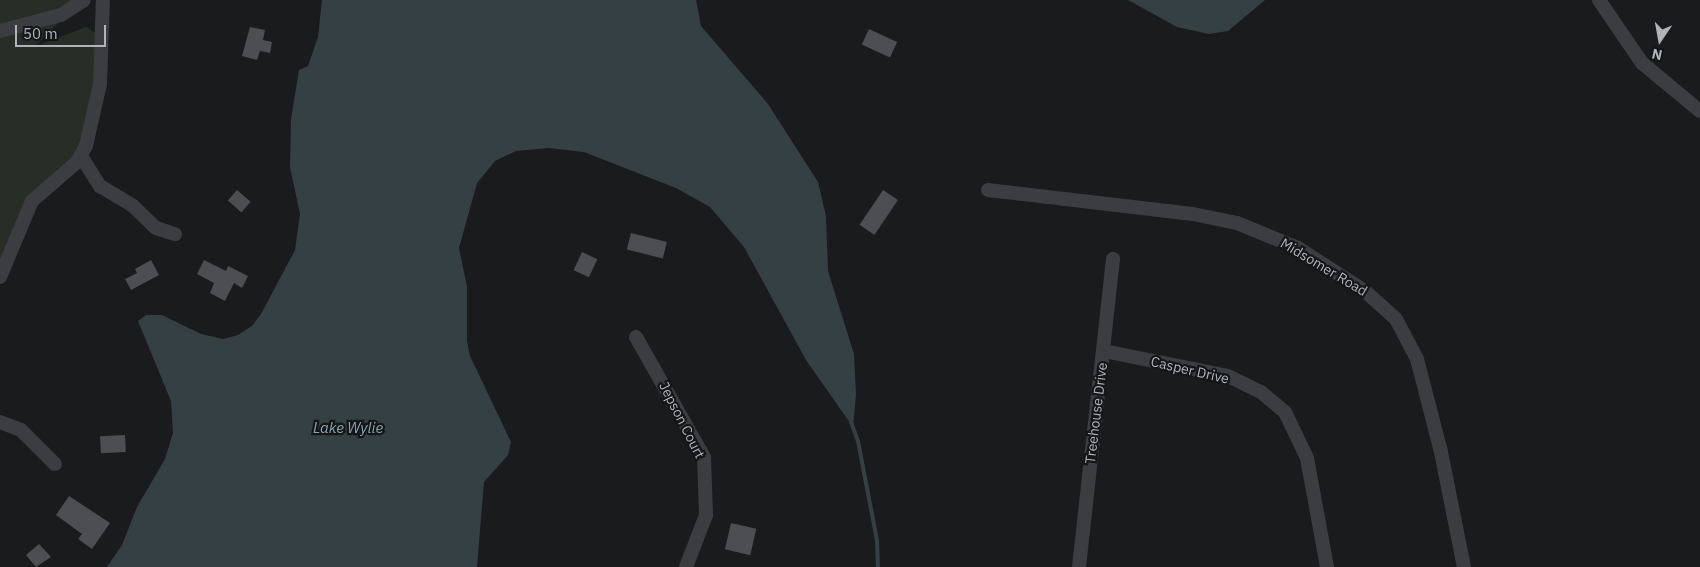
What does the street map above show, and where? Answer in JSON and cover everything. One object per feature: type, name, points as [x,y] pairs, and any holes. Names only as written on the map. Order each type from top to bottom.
[{"type":"street","points":[[0,31],[61,15],[84,0]]},
{"type":"street","points":[[0,277],[32,201],[81,156],[98,98],[103,0]]},
{"type":"street","points":[[1599,0],[1642,63],[1700,111]]},
{"type":"street","points":[[81,156],[100,186],[132,205],[156,228],[175,234]]},
{"type":"street","name":"Midsomer Road","points":[[988,190],[1193,214],[1238,224],[1298,248],[1366,292],[1396,319],[1417,359],[1441,452],[1464,567]]},
{"type":"street","name":"Treehouse Drive","points":[[1079,567],[1113,259]]},
{"type":"street","name":"Jepson Court","points":[[636,336],[704,456],[706,515],[686,567]]},
{"type":"street","name":"Casper Drive","points":[[1104,351],[1228,376],[1261,392],[1285,412],[1297,431],[1307,458],[1326,567]]},
{"type":"street","points":[[0,422],[21,430],[56,464]]},
{"type":"shaded area","points":[[0,0],[81,0],[34,47],[86,27],[97,34],[96,92],[75,159],[55,175],[0,265]]},
{"type":"water","name":"Lake Wylie","points":[[322,0],[696,0],[701,26],[768,104],[818,182],[826,216],[828,271],[854,354],[856,395],[853,427],[806,360],[744,247],[710,207],[676,188],[584,152],[549,148],[516,151],[495,161],[477,183],[459,248],[467,287],[467,341],[470,356],[511,442],[508,455],[484,482],[477,567],[107,567],[122,545],[137,507],[165,459],[173,433],[171,401],[138,321],[146,315],[162,315],[201,334],[223,339],[238,335],[252,326],[261,314],[295,250],[300,214],[290,167],[291,119],[299,70],[308,66],[318,37]]},
{"type":"water","points":[[1128,0],[1265,0],[1228,31],[1209,34],[1177,27]]},
{"type":"building","points":[[250,27],[265,30],[263,40],[272,42],[270,53],[260,51],[257,60],[242,56]]},
{"type":"building","points":[[869,29],[897,42],[890,58],[862,44]]},
{"type":"building","points":[[237,190],[251,202],[241,212],[228,201]]},
{"type":"building","points":[[883,190],[898,200],[874,235],[860,225]]},
{"type":"building","points":[[631,233],[667,242],[663,258],[627,249]]},
{"type":"building","points":[[582,252],[597,259],[589,277],[574,270]]},
{"type":"building","points":[[151,260],[159,275],[131,290],[125,279],[137,273],[135,269]]},
{"type":"building","points":[[204,260],[226,271],[228,266],[248,276],[242,288],[234,283],[225,301],[210,293],[214,283],[197,274]]},
{"type":"building","points":[[125,435],[126,452],[101,453],[100,436]]},
{"type":"building","points":[[69,496],[110,523],[92,549],[78,539],[82,534],[56,515]]},
{"type":"building","points":[[731,523],[756,529],[750,555],[725,549]]},
{"type":"building","points":[[39,544],[51,557],[36,567],[26,555]]},
{"type":"waterway","points":[[851,422],[858,441],[877,541],[878,567]]}]
